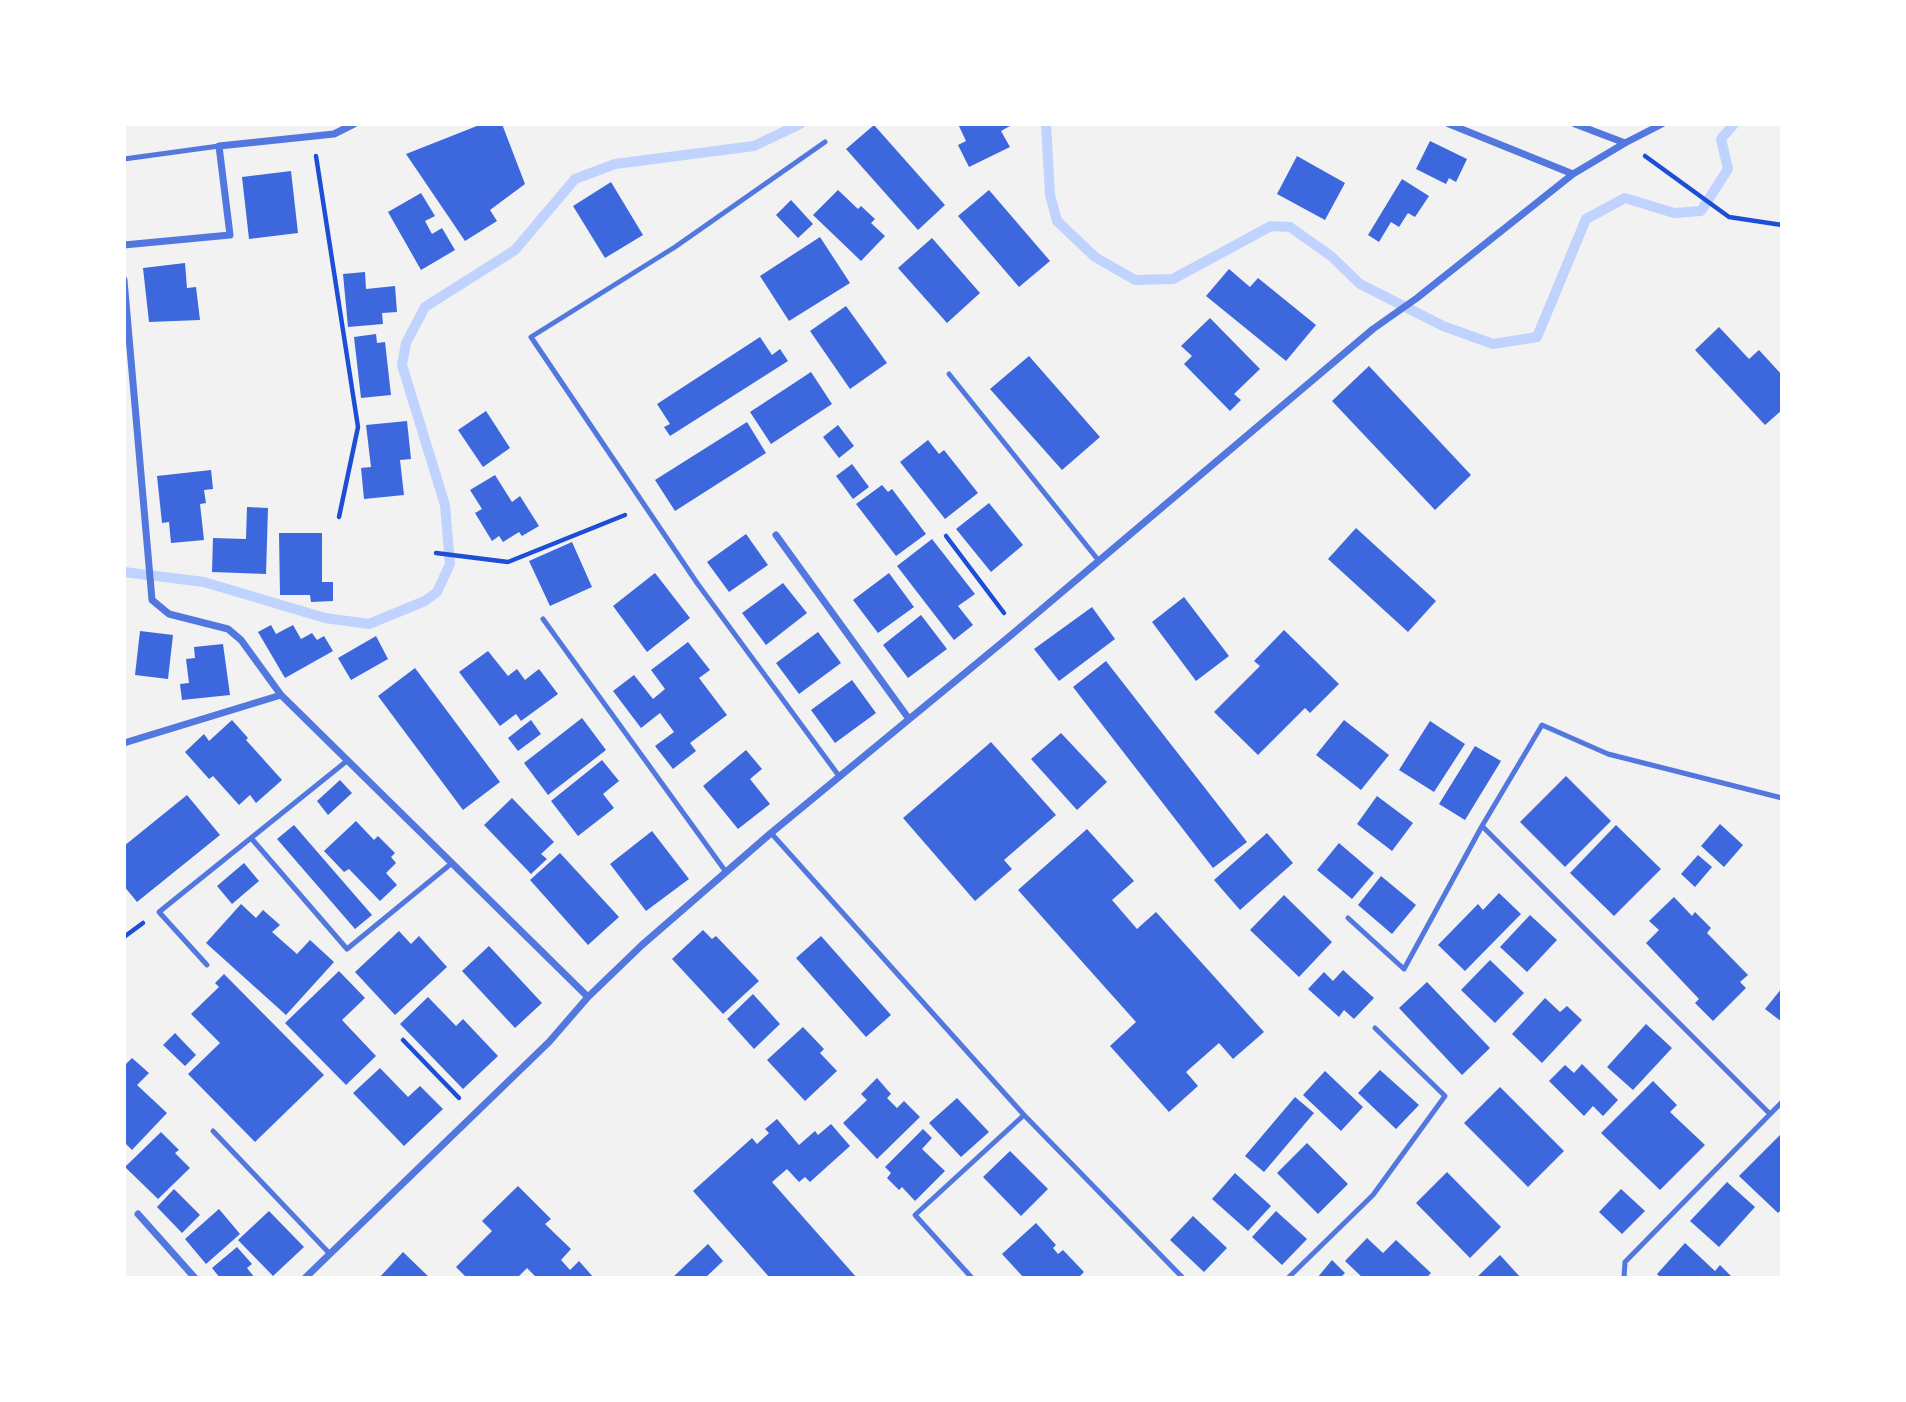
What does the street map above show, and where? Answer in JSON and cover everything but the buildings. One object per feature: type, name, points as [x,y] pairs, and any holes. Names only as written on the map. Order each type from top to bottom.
[{"type":"street","points":[[124,245],[230,235],[219,146],[334,134],[355,124]]},
{"type":"street","points":[[1449,124],[1573,174]]},
{"type":"street","points":[[1575,124],[1625,143]]},
{"type":"street","points":[[305,1278],[549,1042],[588,997],[642,946],[838,776],[1017,631],[1373,329],[1417,298],[1573,174],[1662,124]]},
{"type":"street","points":[[124,280],[152,600],[169,614],[228,629],[241,640],[281,695],[588,997]]},
{"type":"street","points":[[776,536],[909,719]]},
{"type":"street","points":[[124,743],[281,695]]},
{"type":"street","points":[[138,1214],[195,1278]]},
{"type":"lane","points":[[825,142],[675,247],[531,337],[697,583],[838,776]]},
{"type":"lane","points":[[124,159],[219,146]]},
{"type":"lane","points":[[949,374],[1099,561]]},
{"type":"lane","points":[[543,619],[726,872]]},
{"type":"lane","points":[[1348,918],[1404,969],[1482,826],[1542,725],[1608,754],[1782,799]]},
{"type":"lane","points":[[207,965],[159,912],[348,761]]},
{"type":"lane","points":[[1482,826],[1770,1114]]},
{"type":"lane","points":[[771,833],[1024,1115],[1183,1278]]},
{"type":"lane","points":[[251,838],[347,949],[452,863]]},
{"type":"lane","points":[[1288,1278],[1373,1195],[1445,1096],[1375,1028]]},
{"type":"lane","points":[[1624,1278],[1625,1262],[1782,1102]]},
{"type":"lane","points":[[972,1278],[915,1215],[1024,1115]]},
{"type":"lane","points":[[213,1131],[330,1254]]},
{"type":"path","points":[[313,136],[358,426],[340,517]]},
{"type":"path","points":[[1625,143],[1729,217],[1782,225]]},
{"type":"path","points":[[436,553],[508,562],[645,506]]},
{"type":"path","points":[[946,536],[1017,631]]},
{"type":"path","points":[[403,1040],[475,1114]]},
{"type":"waterway","points":[[124,572],[204,582],[325,618],[369,624],[425,601],[437,592],[450,564],[445,505],[402,365],[406,343],[425,307],[515,250],[575,179],[615,164],[754,146],[800,124]]},
{"type":"waterway","points":[[1046,124],[1050,195],[1057,221],[1095,257],[1135,280],[1173,279],[1271,226],[1290,227],[1331,256],[1360,284],[1443,326],[1493,344],[1537,337],[1586,219],[1625,198],[1674,213],[1701,211],[1728,169],[1721,139],[1734,124]]}]
